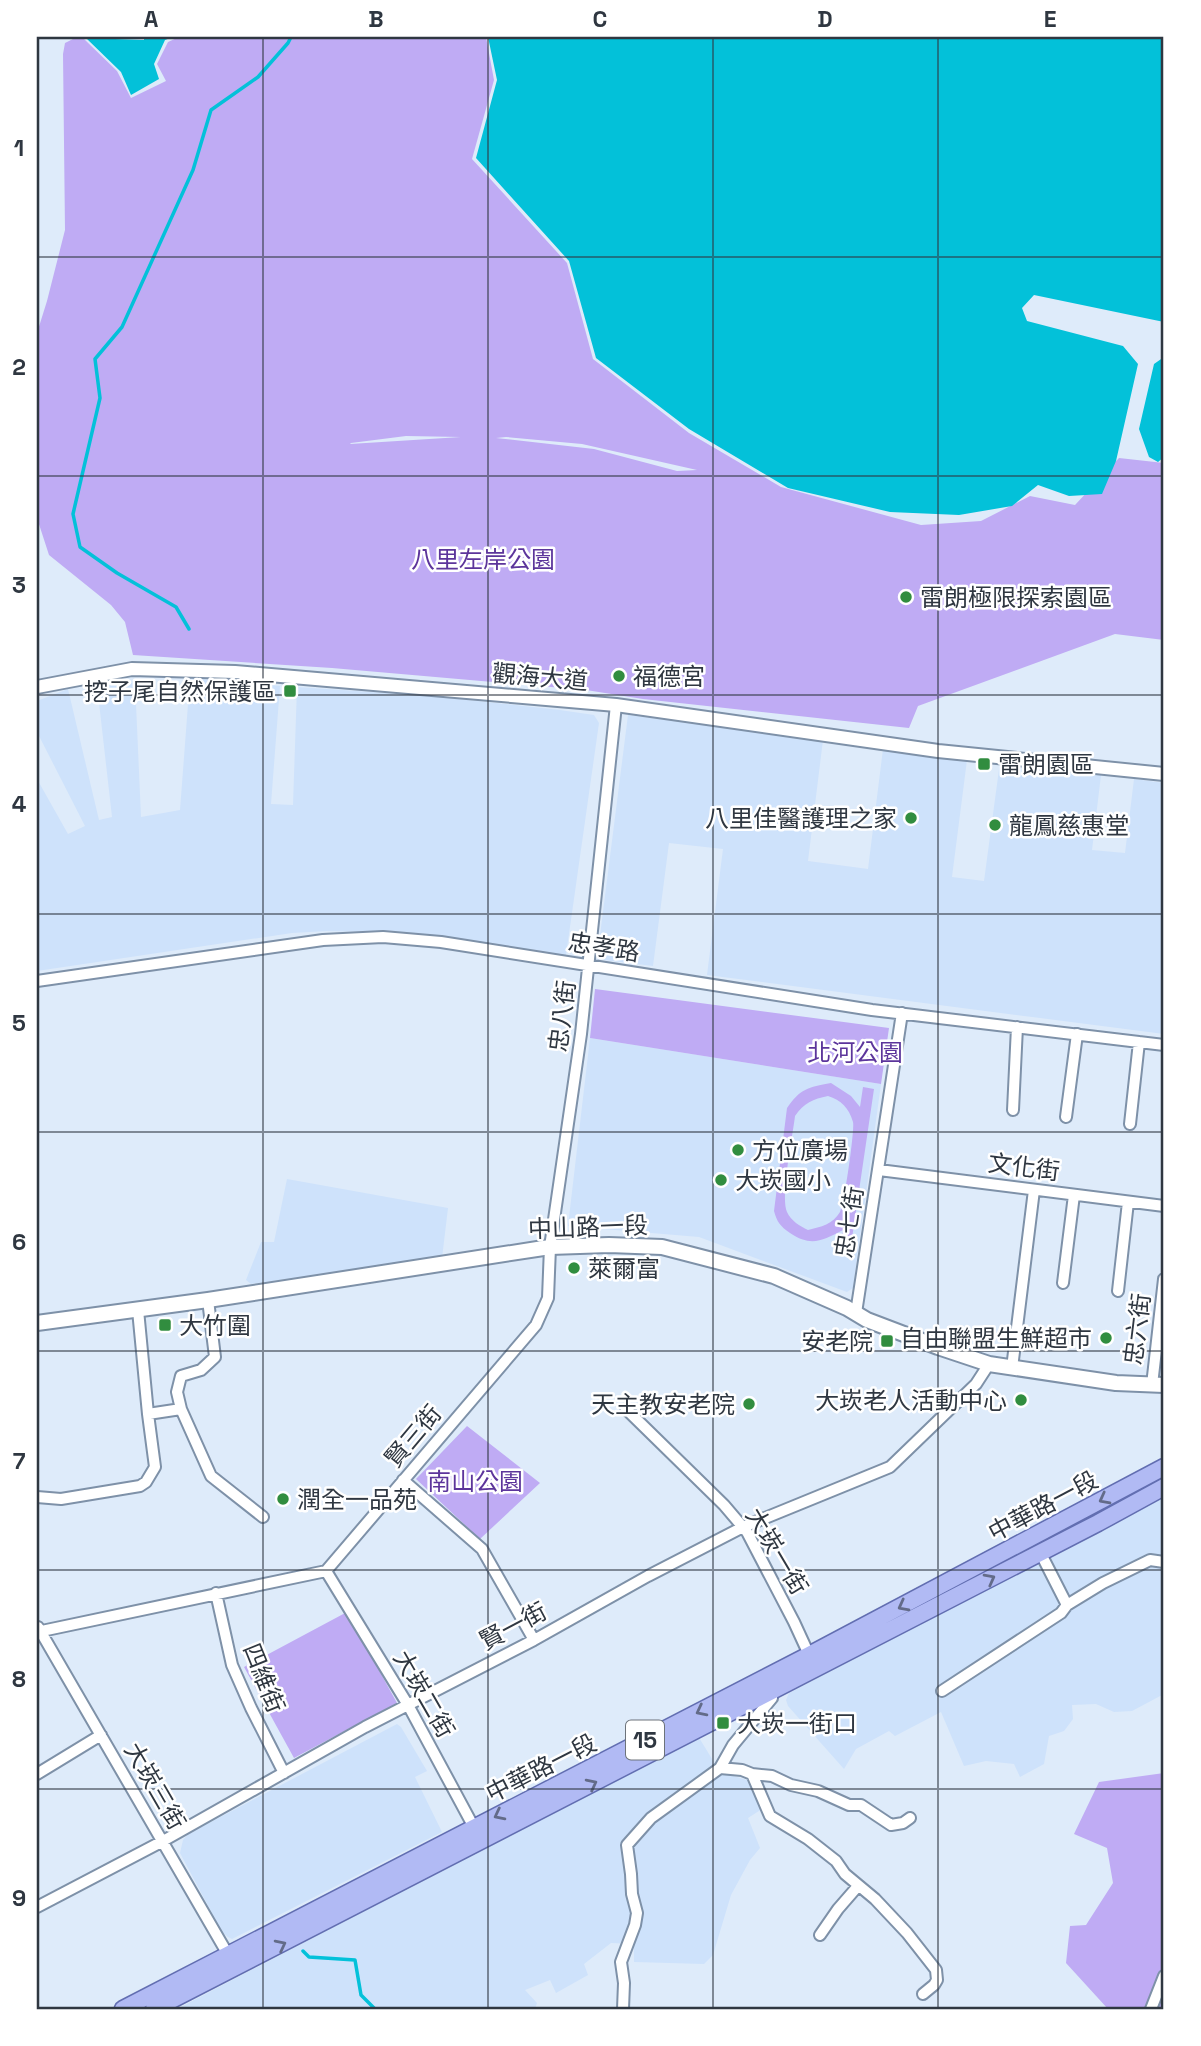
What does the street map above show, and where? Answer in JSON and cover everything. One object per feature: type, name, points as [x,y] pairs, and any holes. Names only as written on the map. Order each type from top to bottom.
[{"type":"main road","name":"中山路一段","points":[[37,1323],[208,1300],[550,1247],[662,1247],[774,1276],[867,1320],[989,1364],[1116,1383],[1158,1385]]},
{"type":"main road","name":"中華路一段","points":[[124,2009],[233,1961],[768,1685],[1164,1467]]},
{"type":"main road","name":"中華路一段","points":[[812,1662],[1040,1552],[1164,1487]]},
{"type":"main road","name":"中華路一段","points":[[155,2009],[233,1961]]},
{"type":"street","name":"觀海大道","points":[[37,687],[132,669],[236,672],[616,705],[938,751],[1164,774]]},
{"type":"street","name":"忠八街","points":[[550,1247],[589,967],[616,705]]},
{"type":"street","name":"忠孝路","points":[[37,981],[323,940],[383,937],[441,942],[589,967],[902,1013],[1164,1045]]},
{"type":"street","name":"忠七街","points":[[856,1313],[902,1013]]},
{"type":"street","points":[[1013,1110],[1017,1027]]},
{"type":"street","points":[[1066,1117],[1077,1034]]},
{"type":"street","points":[[1130,1124],[1139,1042]]},
{"type":"street","name":"文化街","points":[[879,1170],[1164,1206]]},
{"type":"street","points":[[1012,1368],[1034,1190]]},
{"type":"street","points":[[1063,1283],[1074,1195]]},
{"type":"street","points":[[1118,1291],[1128,1202]]},
{"type":"street","name":"賢三街","points":[[326,1571],[536,1325],[548,1298],[550,1247]]},
{"type":"street","name":"忠六街","points":[[1158,1385],[1164,1279]]},
{"type":"street","points":[[208,1300],[215,1357],[201,1370],[181,1376],[177,1392],[181,1409],[211,1476],[263,1517]]},
{"type":"street","points":[[37,1497],[83,1497],[141,1486],[155,1467],[138,1310]]},
{"type":"street","name":"賢一街","points":[[37,1907],[648,1576],[743,1527],[890,1467],[976,1384],[989,1364]]},
{"type":"street","points":[[148,1414],[181,1409]]},
{"type":"street","name":"大崁一街","points":[[626,1409],[724,1505],[747,1532],[812,1662]]},
{"type":"street","points":[[403,1480],[482,1549],[534,1640]]},
{"type":"street","points":[[1040,1552],[1067,1605]]},
{"type":"street","points":[[942,1691],[1061,1613],[1067,1605],[1104,1583],[1150,1560],[1164,1562]]},
{"type":"street","points":[[38,1629],[326,1571]]},
{"type":"street","name":"大崁二街","points":[[326,1571],[408,1705],[478,1835]]},
{"type":"street","name":"四維街","points":[[216,1593],[232,1665],[284,1773]]},
{"type":"street","name":"大崁三街","points":[[38,1629],[233,1961]]},
{"type":"street","points":[[623,2009],[624,1983],[621,1962],[637,1913],[632,1894],[627,1845],[651,1818],[720,1768],[733,1745],[772,1699],[768,1685]]},
{"type":"street","points":[[37,1774],[101,1735]]},
{"type":"street","points":[[720,1768],[772,1776],[791,1785],[818,1791],[849,1805],[861,1805],[891,1825],[902,1824],[910,1818]]},
{"type":"street","points":[[752,1774],[770,1816],[808,1839],[836,1861],[845,1874],[899,1924],[936,1970],[937,1980],[923,1994]]},
{"type":"street","points":[[820,1935],[858,1886]]},
{"type":"street","points":[[1151,2009],[1164,1976]]},
{"type":"shaded area","points":[[190,678],[280,686],[271,804],[293,805],[297,687],[431,696],[594,715],[599,723],[566,955],[403,933],[327,931],[292,933],[37,971],[37,779],[68,834],[85,826],[37,732],[37,701],[68,689],[99,820],[112,817],[97,685],[135,681],[141,817],[180,810]]},
{"type":"shaded area","points":[[628,715],[823,740],[808,861],[868,869],[883,749],[967,760],[952,877],[984,881],[1000,762],[1101,775],[1092,850],[1125,853],[1134,779],[1164,783],[1164,1034],[707,975],[723,849],[669,843],[653,966],[597,959]]},
{"type":"shaded area","name":"大崁國小","points":[[590,1038],[881,1084],[853,1288],[847,1292],[699,1237],[568,1226]]},
{"type":"shaded area","points":[[287,1179],[448,1208],[442,1258],[251,1284],[246,1280],[261,1242],[274,1242]]},
{"type":"shaded area","points":[[1164,1496],[1164,1694],[1132,1711],[1114,1712],[1096,1704],[1072,1705],[1073,1719],[1064,1731],[1049,1736],[1044,1764],[1020,1777],[1014,1764],[986,1761],[964,1766],[941,1712],[895,1736],[889,1731],[856,1749],[844,1769],[788,1706],[786,1700],[789,1693]]},
{"type":"shaded area","points":[[397,1724],[427,1771],[415,1777],[442,1832],[232,1939],[228,1937],[222,1932],[180,1853],[183,1840],[188,1834]]},
{"type":"shaded area","points":[[698,1736],[720,1772],[747,1780],[762,1809],[748,1818],[760,1848],[750,1860],[731,1895],[713,1955],[704,1964],[634,1962],[634,1944],[611,1943],[584,1964],[588,1975],[556,1993],[550,1980],[525,1990],[537,2003],[535,2009],[177,2009]]},
{"type":"green space","name":"八里左岸公園","points":[[179,37],[486,37],[494,80],[472,159],[567,263],[593,359],[689,433],[781,487],[921,525],[981,521],[1030,496],[1075,505],[1119,458],[1164,463],[1164,640],[1115,634],[918,706],[909,728],[643,699],[586,690],[332,668],[133,655],[125,622],[111,605],[49,555],[37,518],[37,333],[65,230],[65,43],[75,38],[83,38],[117,71],[131,98],[166,81],[157,64],[168,42]],"holes":[[[406,436],[461,437],[350,444],[351,443]],[[496,438],[582,444],[697,470],[677,471],[594,449]]]},
{"type":"green space","name":"北河公園","points":[[595,989],[889,1028],[881,1084],[590,1038]]},
{"type":"green space","points":[[831,1083],[851,1096],[860,1107],[863,1087],[874,1089],[850,1252],[840,1252],[843,1230],[816,1241],[804,1240],[784,1228],[774,1211],[787,1108],[801,1093]],"holes":[[[828,1096],[847,1109],[853,1122],[844,1196],[840,1212],[834,1219],[808,1230],[791,1218],[785,1205],[795,1116],[813,1100]]]},
{"type":"green space","name":"南山公園","points":[[467,1426],[540,1483],[480,1539],[416,1479]]},
{"type":"green space","points":[[347,1612],[397,1703],[294,1758],[244,1667]]},
{"type":"green space","points":[[1164,1773],[1164,2009],[1108,2009],[1066,1963],[1070,1926],[1086,1925],[1113,1883],[1107,1848],[1074,1834],[1099,1782]]},
{"type":"water","points":[[144,37],[173,37],[165,40],[154,64],[159,79],[131,95],[121,72],[86,38],[144,40]]},
{"type":"water","points":[[488,37],[1164,37],[1164,322],[1034,295],[1022,308],[1027,321],[1123,346],[1138,364],[1116,461],[1102,494],[1069,496],[1038,485],[1012,506],[959,515],[890,512],[788,488],[689,429],[596,358],[569,261],[476,158],[497,80]]},
{"type":"water","points":[[1164,357],[1164,457],[1158,462],[1149,457],[1139,429],[1154,364]]},
{"type":"waterway","points":[[189,629],[176,607],[117,573],[80,547],[73,514],[100,398],[95,359],[122,327],[193,170],[211,110],[258,77],[291,37]]},
{"type":"waterway","points":[[303,1951],[309,1957],[355,1960],[361,1995],[375,2009]]},
{"type":"place","name":"雷朗極限探索園區","points":[[906,597]]},
{"type":"place","name":"福德宮","points":[[619,676]]},
{"type":"place","name":"挖子尾自然保護區","points":[[290,691]]},
{"type":"place","name":"雷朗園區","points":[[984,764]]},
{"type":"place","name":"八里佳醫護理之家","points":[[911,818]]},
{"type":"place","name":"龍鳳慈惠堂","points":[[995,825]]},
{"type":"place","name":"方位廣場","points":[[738,1150]]},
{"type":"place","name":"大崁國小","points":[[721,1180]]},
{"type":"place","name":"萊爾富","points":[[574,1268]]},
{"type":"place","name":"大竹圍","points":[[165,1325]]},
{"type":"place","name":"自由聯盟生鮮超市","points":[[1106,1338]]},
{"type":"place","name":"安老院","points":[[887,1341]]},
{"type":"place","name":"大崁老人活動中心","points":[[1021,1400]]},
{"type":"place","name":"天主教安老院","points":[[749,1404]]},
{"type":"place","name":"潤全一品苑","points":[[283,1499]]},
{"type":"place","name":"大崁一街口","points":[[723,1723]]}]
